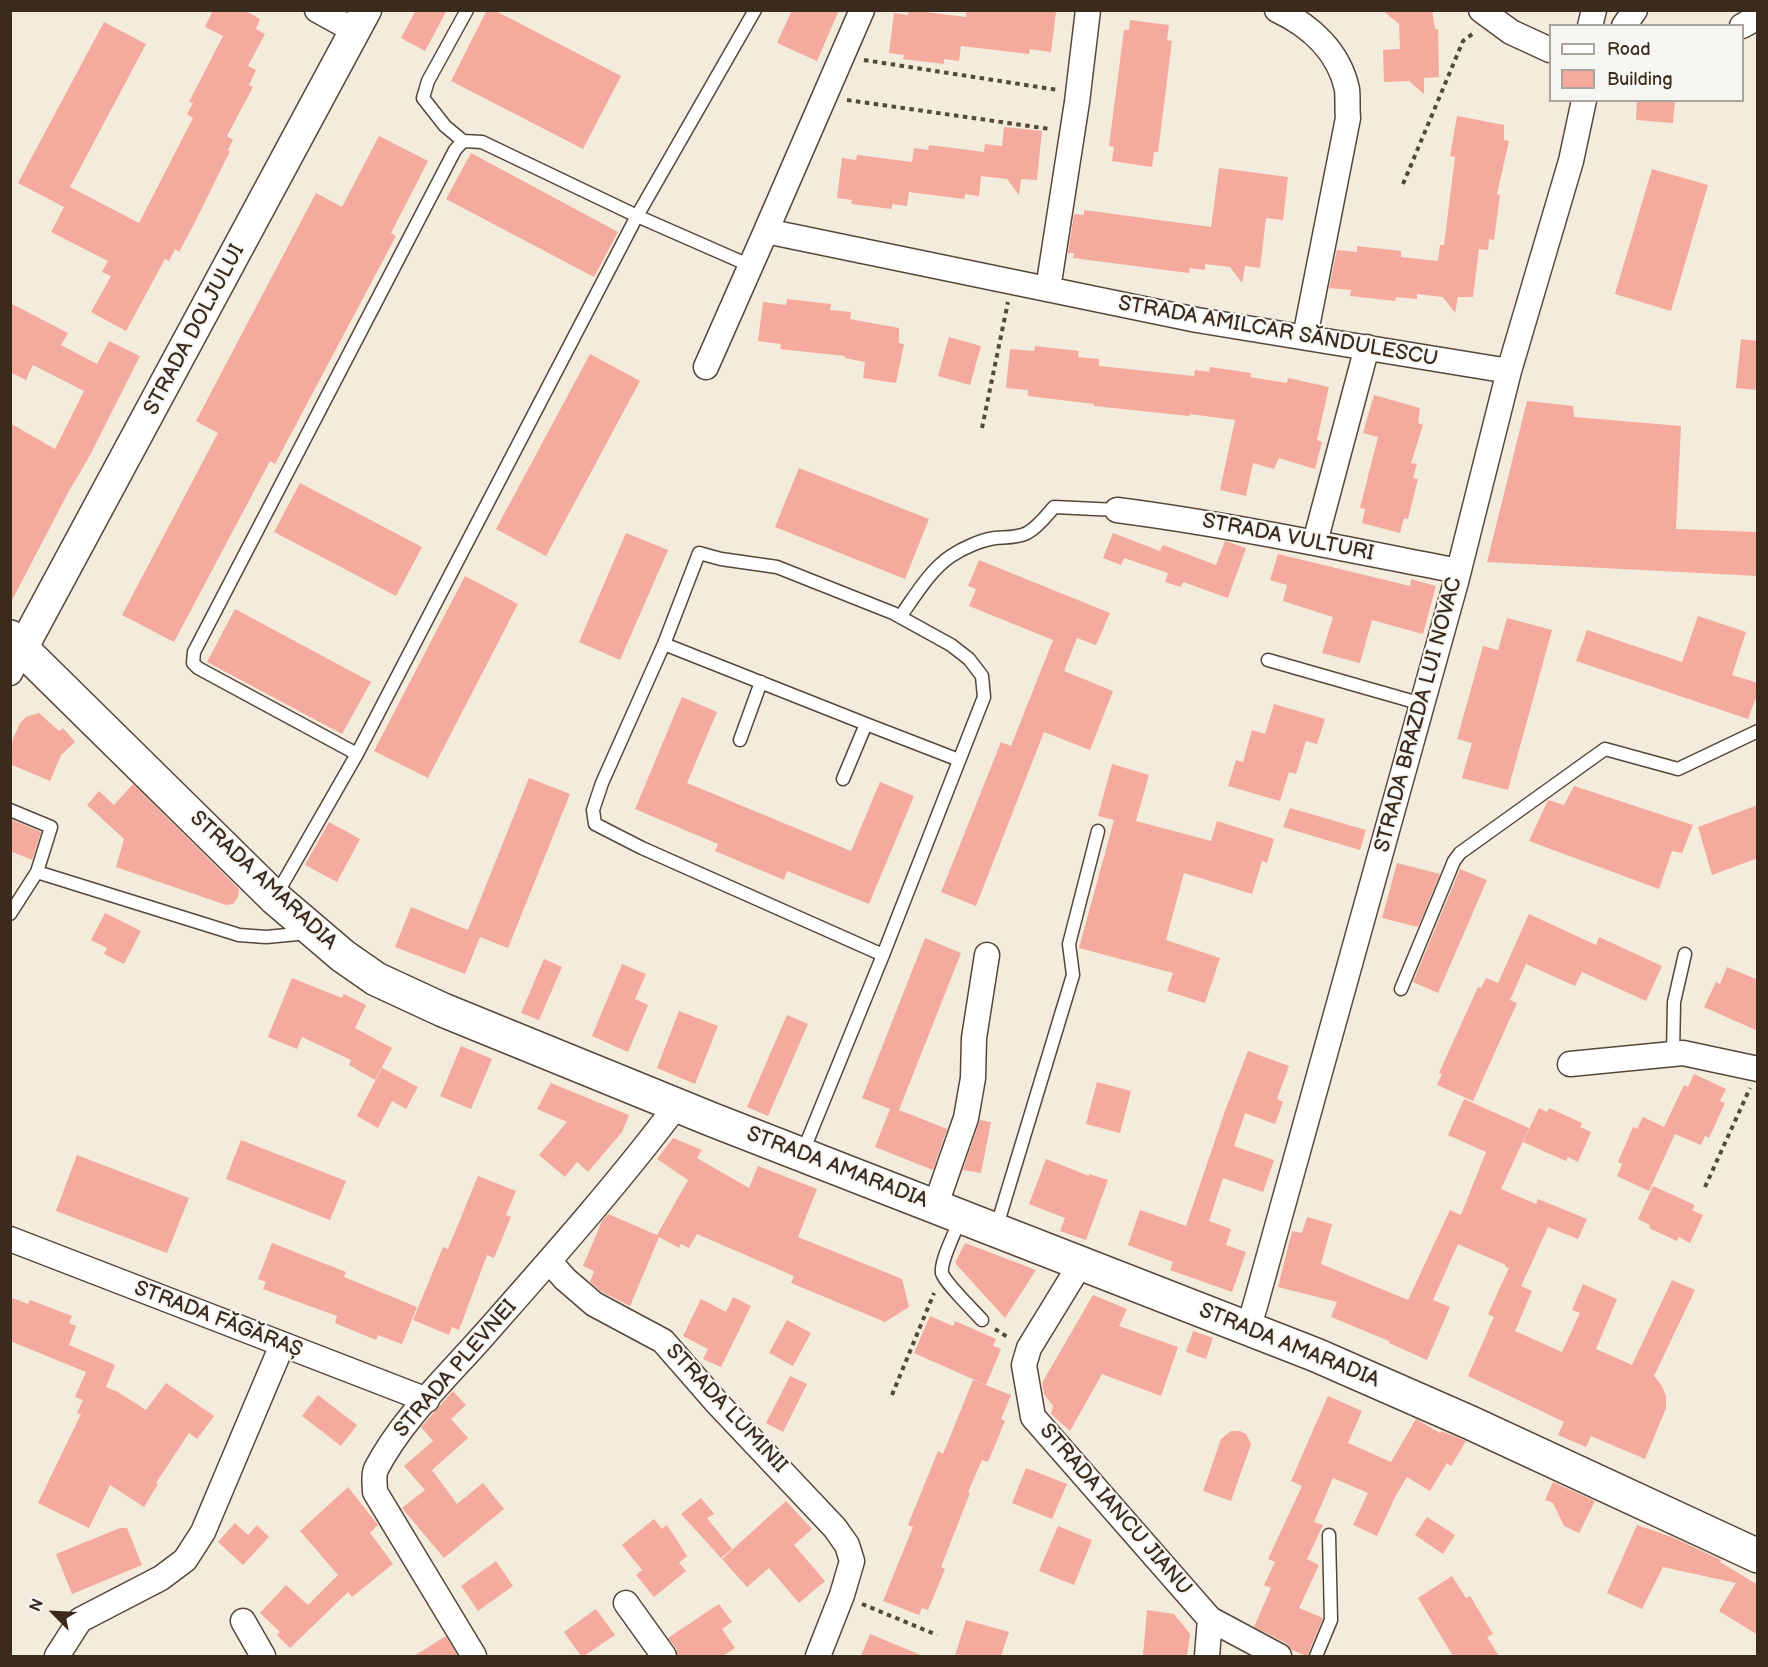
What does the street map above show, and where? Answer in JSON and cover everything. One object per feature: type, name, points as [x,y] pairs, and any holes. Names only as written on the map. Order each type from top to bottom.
[{"type":"main road","name":"STRADA AMARADIA","points":[[14,653],[275,898],[343,956],[376,979],[404,993],[801,1155],[1316,1355],[1756,1550]]},
{"type":"street","points":[[317,10],[361,21]]},
{"type":"street","points":[[706,367],[862,10]]},
{"type":"street","points":[[1048,289],[1078,93],[1088,10]]},
{"type":"street","points":[[1277,10],[1310,30],[1335,56],[1347,89],[1348,118],[1305,337]]},
{"type":"street","points":[[1625,24],[1635,10]]},
{"type":"street","points":[[1487,15],[1531,43],[1549,49]]},
{"type":"street","points":[[1744,25],[1758,17]]},
{"type":"street","name":"STRADA DOLJULUI","points":[[14,653],[361,21]]},
{"type":"street","name":"STRADA BRAZDA LUI NOVAC","points":[[1248,1328],[1422,704],[1509,371],[1571,161],[1584,102]]},
{"type":"street","name":"STRADA AMILCAR SĂNDULESCU","points":[[766,231],[1197,321],[1509,371]]},
{"type":"street","points":[[1315,542],[1367,347]]},
{"type":"street","name":"STRADA VULTURI","points":[[1117,510],[1173,517],[1315,542],[1458,571]]},
{"type":"street","points":[[948,1212],[973,1078],[974,1038],[987,955]]},
{"type":"street","points":[[1570,1064],[1683,1053],[1755,1075]]},
{"type":"street","name":"STRADA PLEVNEI","points":[[474,1656],[375,1492],[374,1473],[392,1443],[427,1400],[549,1261],[649,1142],[677,1105]]},
{"type":"street","name":"STRADA FĂGĂRAȘ","points":[[10,1239],[427,1400]]},
{"type":"street","name":"STRADA LUMINII","points":[[549,1261],[565,1279],[594,1304],[663,1341],[718,1404],[835,1528],[847,1545],[852,1562],[842,1595],[818,1656]]},
{"type":"street","name":"STRADA IANCU JIANU","points":[[1081,1263],[1029,1348],[1024,1365],[1033,1417],[1210,1619],[1279,1656]]},
{"type":"street","points":[[57,1656],[80,1620],[161,1578],[185,1560],[203,1532],[282,1345]]},
{"type":"street","points":[[626,1603],[664,1656]]},
{"type":"street","points":[[1207,1656],[1210,1619]]},
{"type":"street","points":[[243,1621],[263,1656]]},
{"type":"lane","points":[[467,10],[428,81],[423,98],[445,126],[463,141],[482,142],[637,216],[751,266]]},
{"type":"lane","points":[[275,898],[357,754],[637,216],[755,10]]},
{"type":"lane","points":[[357,754],[198,668],[194,663],[194,652],[454,150],[463,141]]},
{"type":"lane","points":[[900,616],[928,578],[950,556],[993,538],[1008,538],[1026,533],[1054,507],[1117,510]]},
{"type":"lane","points":[[801,1155],[883,955],[984,696],[982,676],[969,659],[951,645],[900,616],[777,567],[720,559],[699,553],[664,644],[602,783],[593,810],[595,824],[642,848],[883,955]]},
{"type":"lane","points":[[664,644],[959,760]]},
{"type":"lane","points":[[1268,660],[1422,704]]},
{"type":"lane","points":[[740,740],[761,682]]},
{"type":"lane","points":[[843,779],[866,724]]},
{"type":"lane","points":[[1401,988],[1454,861],[1460,853],[1575,770],[1605,749],[1678,769],[1758,731]]},
{"type":"lane","points":[[10,810],[51,827],[37,872],[10,914]]},
{"type":"lane","points":[[996,1230],[1073,975],[1069,944],[1098,831]]},
{"type":"lane","points":[[37,872],[239,935],[266,937],[315,932]]},
{"type":"lane","points":[[1672,1054],[1674,1002],[1685,954]]},
{"type":"lane","points":[[948,1212],[942,1273],[982,1320]]},
{"type":"lane","points":[[1316,1656],[1331,1620],[1329,1535]]},
{"type":"path","points":[[1403,184],[1462,41],[1487,15]]},
{"type":"path","points":[[842,57],[1078,93]]},
{"type":"path","points":[[825,97],[1072,132]]},
{"type":"path","points":[[982,428],[1012,281]]},
{"type":"path","points":[[1705,1187],[1755,1075]]},
{"type":"path","points":[[892,1395],[942,1273]]},
{"type":"path","points":[[982,1320],[1029,1348]]},
{"type":"path","points":[[842,1595],[937,1635]]},
{"type":"building","points":[[213,10],[244,10],[260,19],[256,29],[265,34],[248,66],[256,70],[249,85],[253,87],[227,136],[233,140],[228,150],[230,151],[195,222],[179,252],[175,249],[169,261],[165,259],[126,331],[91,312],[111,276],[102,272],[108,261],[51,232],[64,207],[18,183],[104,22],[146,44],[70,187],[139,223],[193,118],[187,114],[193,103],[189,102],[223,36],[205,27]]},
{"type":"building","points":[[416,10],[447,10],[425,51],[401,38]]},
{"type":"building","points":[[487,10],[494,10],[621,76],[583,149],[451,81]]},
{"type":"building","points":[[792,10],[839,10],[817,61],[777,43]]},
{"type":"building","points":[[909,10],[966,17],[966,10],[1056,12],[1051,52],[1030,49],[1029,54],[961,46],[959,61],[944,59],[944,64],[903,59],[904,55],[889,53],[894,13],[908,15]]},
{"type":"building","points":[[1382,10],[1432,10],[1435,29],[1438,29],[1439,77],[1424,78],[1424,94],[1409,81],[1384,82],[1383,50],[1400,49],[1399,24]]},
{"type":"building","points":[[1130,20],[1169,25],[1167,40],[1172,41],[1158,152],[1154,152],[1152,167],[1112,161],[1114,147],[1109,146],[1124,30],[1129,30]]},
{"type":"building","points":[[1637,102],[1675,102],[1673,123],[1636,120]]},
{"type":"building","points":[[1457,116],[1504,125],[1504,140],[1509,141],[1497,194],[1500,195],[1494,240],[1489,239],[1488,250],[1479,249],[1473,297],[1458,297],[1455,313],[1443,297],[1417,294],[1417,299],[1396,297],[1395,301],[1350,296],[1351,290],[1329,288],[1337,250],[1357,252],[1357,246],[1401,251],[1401,257],[1438,261],[1440,245],[1444,245],[1455,157],[1450,156]]},
{"type":"building","points":[[1004,127],[1042,131],[1037,180],[1021,179],[1019,195],[1007,179],[981,176],[979,196],[965,194],[964,199],[909,192],[907,206],[892,204],[892,209],[851,204],[852,200],[837,198],[842,158],[856,160],[857,155],[912,162],[914,148],[928,150],[929,145],[984,152],[985,144],[1002,146]]},
{"type":"building","points":[[379,136],[428,161],[391,233],[396,236],[275,464],[270,461],[174,642],[122,615],[218,433],[196,421],[316,193],[342,207]]},
{"type":"building","points":[[471,153],[618,232],[594,277],[446,199]]},
{"type":"building","points":[[1219,168],[1288,177],[1283,220],[1266,218],[1260,268],[1245,266],[1242,283],[1230,267],[1205,264],[1205,270],[1190,268],[1189,273],[1073,258],[1074,253],[1068,253],[1074,214],[1084,215],[1084,210],[1211,227]]},
{"type":"building","points":[[1652,169],[1708,185],[1671,311],[1615,294]]},
{"type":"building","points":[[787,299],[831,304],[830,310],[851,312],[850,319],[899,328],[899,343],[904,344],[896,383],[863,378],[865,362],[845,358],[845,356],[780,349],[781,344],[758,341],[763,302],[786,305]]},
{"type":"building","points":[[10,303],[68,333],[61,345],[97,364],[109,341],[140,356],[10,604],[10,423],[55,449],[84,391],[33,365],[26,380],[10,372]]},
{"type":"building","points":[[949,337],[981,346],[970,385],[938,376]]},
{"type":"building","points":[[1741,339],[1758,341],[1758,390],[1736,388]]},
{"type":"building","points":[[1035,346],[1079,351],[1078,357],[1099,359],[1099,366],[1194,376],[1195,370],[1209,372],[1210,367],[1251,373],[1250,377],[1287,383],[1288,378],[1329,387],[1317,440],[1322,442],[1315,469],[1279,458],[1274,469],[1253,463],[1246,496],[1220,490],[1235,420],[1094,406],[1094,404],[1028,396],[1028,390],[1006,388],[1010,349],[1034,351]]},
{"type":"building","points":[[590,354],[640,381],[546,556],[496,529]]},
{"type":"building","points":[[1374,395],[1420,408],[1418,423],[1423,425],[1411,463],[1417,464],[1413,478],[1418,479],[1408,519],[1404,518],[1400,533],[1362,523],[1365,509],[1360,508],[1378,437],[1363,433]]},
{"type":"building","points":[[1527,401],[1573,406],[1574,417],[1681,426],[1676,529],[1758,532],[1758,576],[1487,562]]},
{"type":"building","points":[[799,468],[929,519],[905,579],[775,527]]},
{"type":"building","points":[[300,483],[422,547],[396,596],[274,532]]},
{"type":"building","points":[[626,533],[668,550],[620,660],[579,642]]},
{"type":"building","points":[[1113,533],[1160,551],[1163,545],[1216,565],[1225,541],[1246,548],[1228,598],[1183,582],[1181,587],[1165,582],[1168,573],[1124,558],[1121,565],[1103,558]]},
{"type":"building","points":[[1278,554],[1410,586],[1411,579],[1436,586],[1423,634],[1372,620],[1360,663],[1322,653],[1333,617],[1283,601],[1287,585],[1270,580]]},
{"type":"building","points":[[979,560],[1110,613],[1096,645],[1077,638],[1064,671],[1113,691],[1090,750],[1044,732],[976,906],[941,892],[1001,742],[1011,746],[1053,640],[969,606],[976,589],[968,586]]},
{"type":"building","points":[[465,576],[518,604],[428,778],[374,751]]},
{"type":"building","points":[[235,609],[371,682],[342,734],[207,662]]},
{"type":"building","points":[[1698,616],[1746,632],[1732,675],[1758,683],[1758,692],[1748,719],[1576,661],[1587,630],[1682,662]]},
{"type":"building","points":[[1507,618],[1552,630],[1508,790],[1462,778],[1472,743],[1457,739],[1483,646],[1498,650]]},
{"type":"building","points":[[682,697],[717,712],[687,783],[851,851],[880,782],[914,796],[869,904],[787,871],[784,880],[715,851],[718,844],[635,809]]},
{"type":"building","points":[[1274,704],[1325,719],[1317,744],[1306,741],[1296,774],[1289,772],[1280,801],[1228,786],[1236,760],[1243,762],[1252,730],[1265,734]]},
{"type":"building","points":[[39,713],[59,731],[63,728],[75,742],[61,755],[50,781],[10,764],[13,739],[20,723],[26,717]]},
{"type":"building","points":[[1112,764],[1149,775],[1136,821],[1211,841],[1217,821],[1274,839],[1267,863],[1262,861],[1252,894],[1184,873],[1166,940],[1220,958],[1205,1003],[1167,991],[1173,973],[1079,948],[1114,820],[1098,816]]},
{"type":"building","points":[[529,778],[570,794],[508,948],[480,937],[465,974],[395,947],[411,907],[468,930]]},
{"type":"building","points":[[133,784],[239,889],[238,897],[233,904],[226,905],[116,867],[124,839],[87,805],[99,791],[114,805]]},
{"type":"building","points":[[1574,786],[1693,825],[1682,853],[1672,851],[1659,889],[1529,841],[1548,800],[1564,805]]},
{"type":"building","points":[[1758,805],[1758,858],[1712,875],[1698,827]]},
{"type":"building","points":[[1290,808],[1366,830],[1360,850],[1283,827]]},
{"type":"building","points":[[10,819],[41,832],[32,860],[10,851]]},
{"type":"building","points":[[329,822],[360,839],[337,882],[305,865]]},
{"type":"building","points":[[1397,863],[1440,874],[1418,927],[1382,918]]},
{"type":"building","points":[[1460,869],[1487,880],[1438,993],[1413,982]]},
{"type":"building","points":[[105,913],[141,931],[124,964],[104,954],[107,948],[91,940]]},
{"type":"building","points":[[1529,914],[1596,945],[1599,937],[1662,966],[1646,1001],[1582,972],[1575,986],[1526,964],[1510,1000],[1517,1003],[1473,1101],[1437,1085],[1442,1074],[1439,1073],[1478,987],[1481,988],[1486,978],[1498,983]]},
{"type":"building","points":[[925,938],[961,953],[899,1110],[947,1129],[933,1170],[875,1147],[890,1109],[862,1098]]},
{"type":"building","points":[[544,959],[562,967],[539,1020],[521,1013]]},
{"type":"building","points":[[622,964],[646,974],[635,999],[648,1005],[628,1052],[592,1036]]},
{"type":"building","points":[[1727,967],[1758,980],[1758,1031],[1704,1007],[1716,982],[1720,984]]},
{"type":"building","points":[[292,978],[342,998],[344,994],[366,1005],[355,1028],[392,1048],[375,1080],[349,1065],[351,1060],[302,1037],[297,1049],[268,1037]]},
{"type":"building","points":[[679,1011],[718,1026],[695,1084],[657,1068]]},
{"type":"building","points":[[787,1015],[808,1024],[768,1116],[747,1107]]},
{"type":"building","points":[[461,1046],[492,1059],[471,1109],[440,1096]]},
{"type":"building","points":[[1248,1051],[1289,1066],[1277,1099],[1283,1102],[1275,1124],[1245,1113],[1234,1146],[1274,1160],[1263,1192],[1223,1178],[1209,1221],[1231,1229],[1226,1245],[1246,1252],[1232,1292],[1170,1270],[1173,1262],[1128,1245],[1140,1210],[1186,1226]]},
{"type":"building","points":[[382,1068],[418,1087],[406,1109],[392,1101],[378,1128],[357,1116]]},
{"type":"building","points":[[1694,1074],[1726,1089],[1720,1101],[1725,1103],[1709,1138],[1705,1136],[1701,1145],[1675,1134],[1649,1191],[1617,1176],[1622,1164],[1618,1162],[1633,1127],[1637,1129],[1643,1117],[1664,1127],[1684,1085],[1688,1087]]},
{"type":"building","points":[[1097,1082],[1131,1091],[1120,1133],[1086,1124]]},
{"type":"building","points":[[551,1083],[629,1115],[622,1132],[588,1172],[577,1162],[565,1177],[539,1155],[567,1122],[537,1109]]},
{"type":"building","points":[[1464,1099],[1529,1128],[1501,1189],[1536,1204],[1538,1199],[1587,1219],[1578,1239],[1548,1227],[1521,1286],[1532,1291],[1515,1331],[1562,1352],[1580,1313],[1572,1310],[1583,1284],[1617,1299],[1596,1349],[1632,1365],[1672,1280],[1695,1290],[1654,1376],[1666,1396],[1666,1408],[1645,1459],[1591,1436],[1586,1447],[1558,1435],[1564,1422],[1468,1376],[1494,1317],[1488,1314],[1509,1268],[1505,1267],[1506,1265],[1458,1244],[1433,1300],[1450,1307],[1427,1360],[1389,1341],[1331,1317],[1337,1302],[1278,1287],[1292,1231],[1302,1233],[1307,1217],[1332,1224],[1321,1264],[1408,1300],[1450,1210],[1461,1215],[1486,1152],[1448,1135]]},
{"type":"building","points":[[1539,1108],[1547,1112],[1549,1108],[1582,1123],[1580,1127],[1591,1132],[1578,1162],[1568,1157],[1566,1161],[1523,1142]]},
{"type":"building","points":[[980,1120],[991,1122],[981,1173],[963,1170]]},
{"type":"building","points":[[673,1138],[702,1150],[697,1158],[749,1188],[758,1166],[817,1189],[798,1237],[902,1279],[909,1307],[885,1322],[791,1283],[794,1276],[697,1234],[689,1248],[681,1244],[679,1248],[659,1237],[630,1306],[602,1292],[590,1282],[594,1271],[583,1266],[602,1221],[608,1214],[657,1235],[688,1180],[657,1159]]},
{"type":"building","points":[[241,1140],[346,1181],[330,1220],[226,1179]]},
{"type":"building","points":[[77,1155],[189,1198],[167,1253],[56,1211]]},
{"type":"building","points":[[1046,1159],[1089,1176],[1089,1174],[1108,1180],[1086,1240],[1060,1231],[1065,1218],[1029,1204]]},
{"type":"building","points":[[478,1176],[516,1191],[506,1215],[511,1217],[494,1258],[487,1255],[459,1330],[452,1327],[449,1335],[413,1320],[443,1247],[448,1249]]},
{"type":"building","points":[[1653,1186],[1695,1205],[1692,1210],[1703,1215],[1690,1243],[1679,1237],[1677,1241],[1649,1228],[1650,1225],[1638,1219]]},
{"type":"building","points":[[272,1243],[346,1272],[344,1277],[417,1307],[402,1344],[378,1335],[376,1340],[335,1323],[337,1316],[263,1289],[266,1282],[258,1279]]},
{"type":"building","points":[[965,1243],[1036,1270],[1005,1318],[955,1263]]},
{"type":"building","points":[[1093,1295],[1127,1309],[1119,1326],[1178,1347],[1161,1396],[1102,1374],[1070,1431],[1051,1414],[1053,1406],[1044,1394],[1042,1383]]},
{"type":"building","points":[[10,1297],[28,1304],[30,1300],[72,1316],[69,1323],[76,1326],[69,1345],[115,1365],[106,1387],[146,1410],[166,1383],[214,1416],[197,1439],[189,1433],[156,1483],[158,1484],[144,1507],[110,1485],[89,1528],[38,1503],[81,1414],[77,1413],[83,1400],[75,1397],[86,1372],[10,1341]]},
{"type":"building","points":[[733,1297],[751,1306],[721,1367],[703,1359],[708,1349],[683,1336],[701,1299],[726,1312]]},
{"type":"building","points":[[930,1316],[953,1326],[955,1321],[996,1339],[993,1346],[1001,1349],[986,1385],[914,1353]]},
{"type":"building","points":[[787,1320],[811,1333],[793,1366],[769,1353]]},
{"type":"building","points":[[1193,1331],[1213,1338],[1206,1359],[1186,1352]]},
{"type":"building","points":[[790,1376],[807,1384],[783,1432],[766,1423]]},
{"type":"building","points":[[973,1380],[1011,1395],[1001,1419],[1005,1421],[988,1462],[982,1460],[968,1492],[970,1493],[941,1567],[945,1569],[928,1610],[922,1608],[919,1615],[883,1601],[913,1527],[908,1525],[938,1451],[943,1454]]},
{"type":"building","points":[[453,1391],[466,1405],[451,1419],[468,1438],[432,1470],[457,1504],[483,1483],[504,1509],[444,1558],[402,1508],[425,1490],[404,1466],[433,1441],[421,1427]]},
{"type":"building","points":[[318,1395],[357,1425],[341,1446],[302,1416]]},
{"type":"building","points":[[1328,1396],[1362,1411],[1348,1443],[1391,1462],[1416,1419],[1440,1433],[1441,1431],[1466,1441],[1451,1466],[1447,1463],[1430,1491],[1407,1477],[1377,1536],[1353,1525],[1368,1493],[1333,1478],[1314,1522],[1323,1525],[1307,1559],[1319,1565],[1299,1608],[1323,1618],[1307,1656],[1292,1650],[1286,1643],[1254,1627],[1271,1588],[1264,1585],[1275,1562],[1268,1559],[1302,1486],[1291,1481]]},
{"type":"building","points":[[1231,1431],[1246,1434],[1251,1444],[1231,1501],[1203,1491],[1221,1439]]},
{"type":"building","points":[[1026,1468],[1067,1484],[1052,1519],[1012,1503]]},
{"type":"building","points":[[1553,1482],[1595,1501],[1579,1533],[1564,1526],[1553,1503],[1545,1500]]},
{"type":"building","points":[[348,1487],[378,1525],[370,1533],[393,1564],[352,1597],[348,1592],[290,1648],[277,1635],[280,1632],[260,1613],[286,1585],[308,1605],[338,1575],[300,1531]]},
{"type":"building","points":[[701,1498],[714,1514],[707,1518],[732,1549],[721,1558],[681,1514]]},
{"type":"building","points":[[786,1501],[812,1529],[794,1545],[825,1581],[799,1603],[769,1568],[747,1587],[722,1559]]},
{"type":"building","points":[[1427,1517],[1455,1535],[1443,1554],[1415,1535]]},
{"type":"building","points":[[654,1519],[662,1529],[667,1525],[687,1556],[679,1563],[686,1571],[654,1597],[636,1575],[642,1570],[622,1545]]},
{"type":"building","points":[[235,1523],[248,1535],[257,1525],[269,1537],[243,1565],[218,1542]]},
{"type":"building","points":[[1637,1525],[1672,1537],[1721,1560],[1720,1562],[1758,1585],[1758,1635],[1719,1611],[1736,1583],[1663,1567],[1642,1609],[1607,1593]]},
{"type":"building","points":[[1058,1526],[1092,1540],[1074,1585],[1039,1571]]},
{"type":"building","points":[[120,1528],[127,1528],[142,1565],[72,1594],[56,1554]]},
{"type":"building","points":[[496,1561],[513,1586],[478,1611],[461,1586]]},
{"type":"building","points":[[1452,1576],[1466,1598],[1470,1596],[1493,1634],[1487,1637],[1499,1656],[1453,1656],[1418,1598]]},
{"type":"building","points":[[719,1604],[732,1622],[722,1629],[735,1648],[723,1656],[678,1656],[676,1648],[668,1638]]},
{"type":"building","points":[[596,1609],[615,1635],[581,1656],[564,1632]]},
{"type":"building","points":[[1147,1610],[1174,1614],[1190,1634],[1187,1656],[1143,1656]]},
{"type":"building","points":[[966,1620],[1009,1632],[1001,1656],[955,1656]]},
{"type":"building","points":[[870,1634],[923,1656],[861,1656]]},
{"type":"building","points":[[446,1636],[458,1656],[414,1656]]}]
